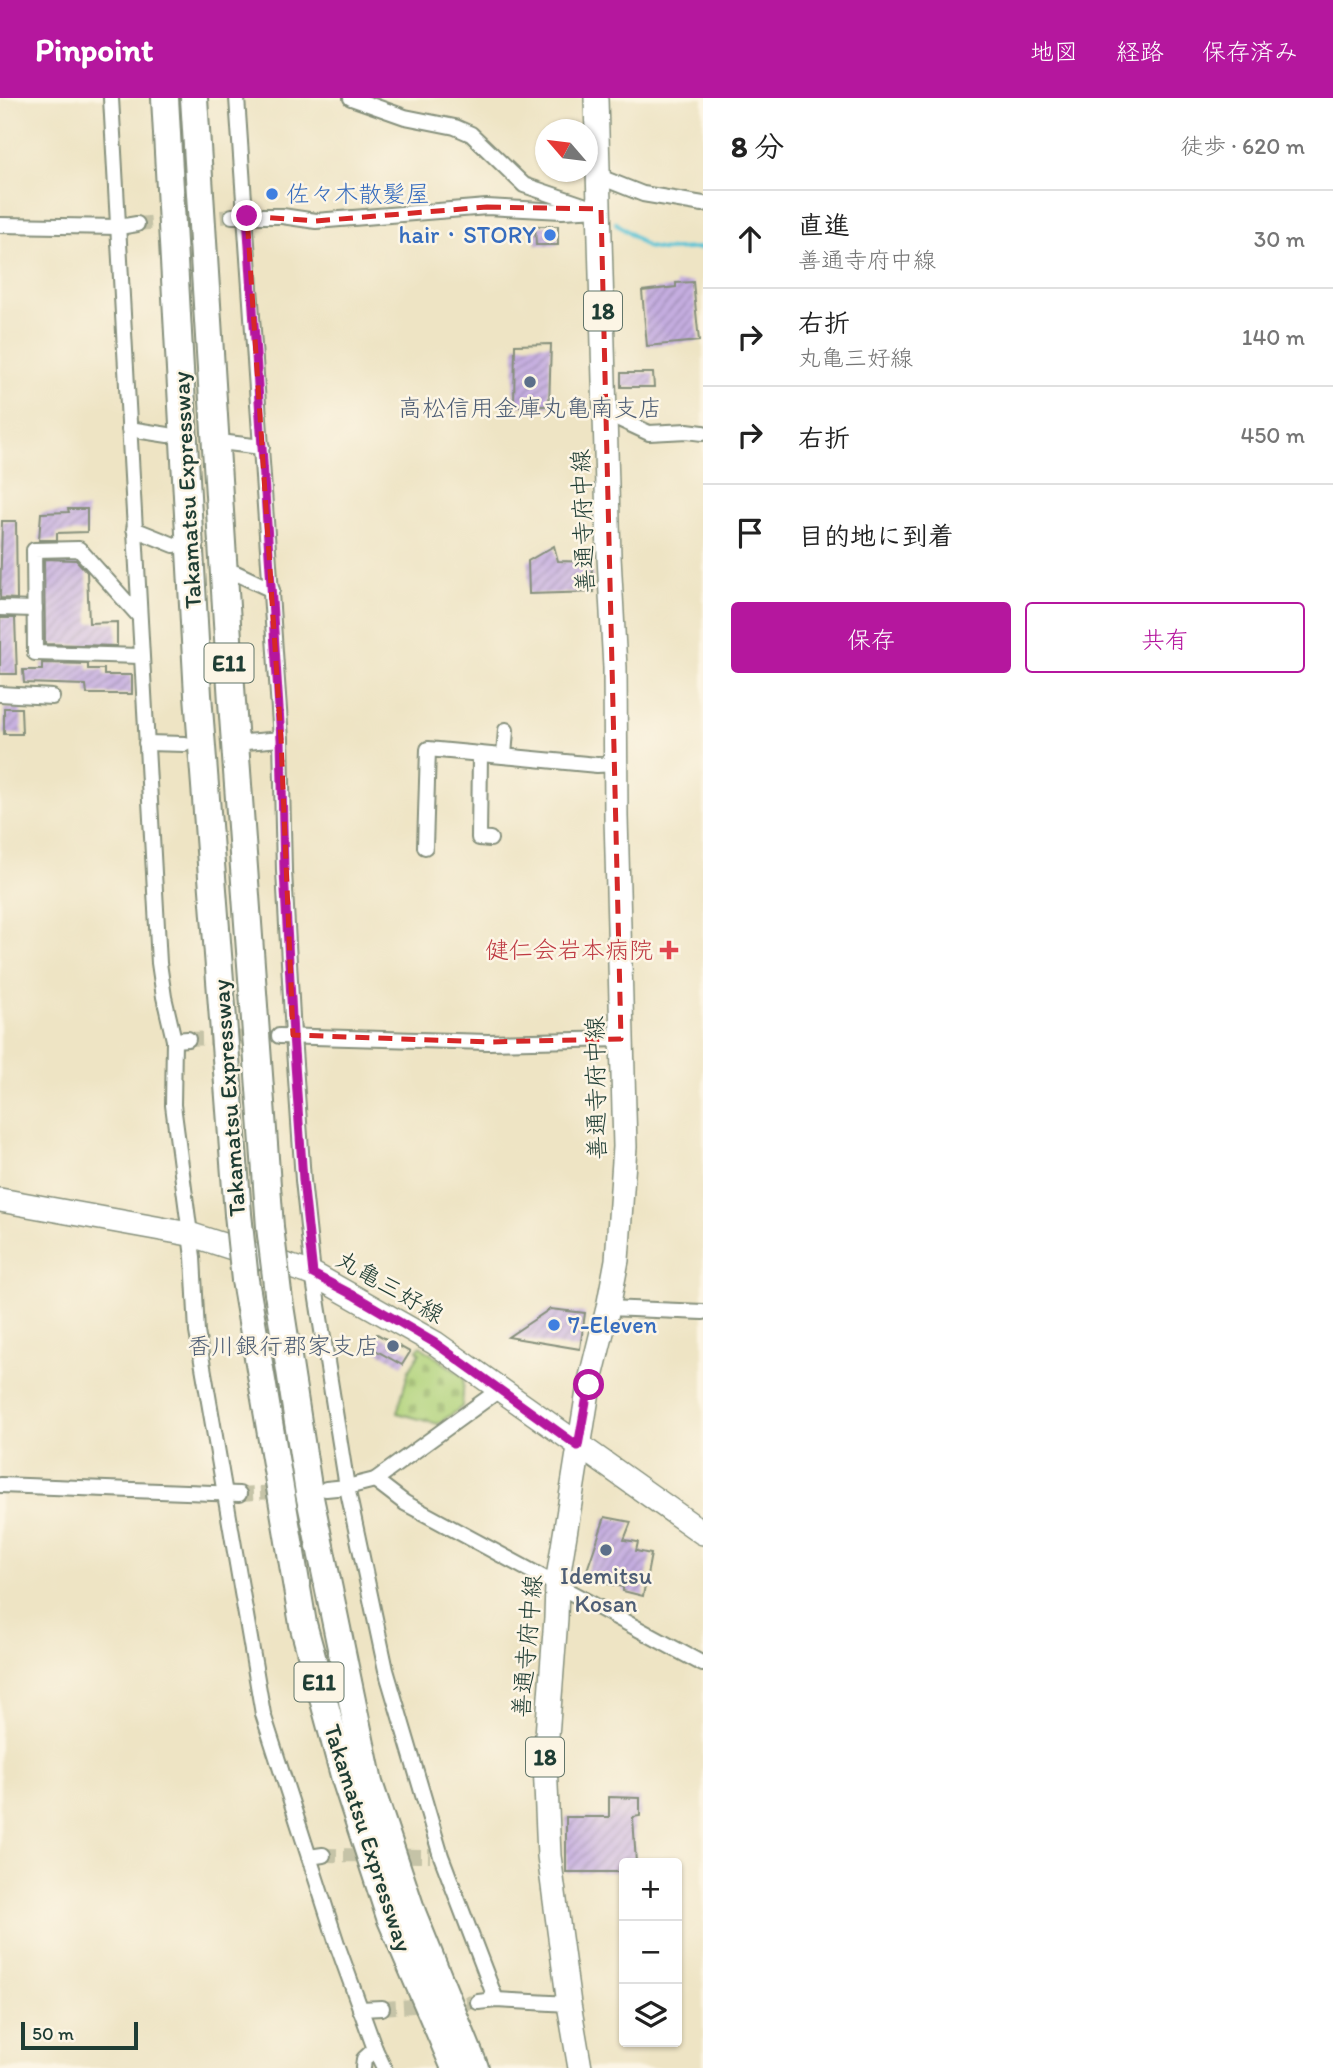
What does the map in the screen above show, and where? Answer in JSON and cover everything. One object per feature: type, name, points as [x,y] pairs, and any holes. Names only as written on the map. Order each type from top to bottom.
[{"type":"highway","name":"Takamatsu Expressway","points":[[165,98],[198,695],[245,1280],[303,1624],[345,1779],[390,1917],[454,2068]]},
{"type":"highway","name":"Takamatsu Expressway","points":[[194,98],[232,702],[270,1227],[278,1293],[309,1493],[369,1783],[413,1915],[475,2068]]},
{"type":"main road","name":"善通寺府中線","points":[[580,2068],[549,1856],[545,1762],[556,1584],[589,1385],[617,1260],[625,1147],[615,668],[609,556],[596,98]]},
{"type":"main road","name":"丸亀三好線","points":[[0,1200],[189,1234],[313,1274],[435,1343],[703,1533]]},
{"type":"street","points":[[111,98],[159,964],[164,997],[181,1039],[173,1105],[189,1234],[197,1332],[231,1494],[263,1714],[316,1856],[360,2009],[384,2068]]},
{"type":"street","points":[[237,98],[281,739],[286,1036],[313,1274],[347,1487],[386,1670],[435,1856],[496,2000]]},
{"type":"street","points":[[351,98],[405,117],[455,127],[471,134],[524,186],[601,209]]},
{"type":"street","points":[[600,177],[643,194],[703,204]]},
{"type":"street","points":[[232,216],[282,216],[316,221],[487,207],[562,211],[601,209]]},
{"type":"street","points":[[0,225],[119,227],[137,224]]},
{"type":"street","points":[[606,413],[649,433],[703,433]]},
{"type":"street","points":[[129,429],[168,435]]},
{"type":"street","points":[[228,443],[262,447]]},
{"type":"street","points":[[134,529],[174,545]]},
{"type":"street","points":[[139,616],[79,549],[34,550],[35,653],[141,656]]},
{"type":"street","points":[[236,573],[272,590]]},
{"type":"street","points":[[0,608],[35,609]]},
{"type":"street","points":[[0,694],[52,697]]},
{"type":"street","points":[[505,756],[506,730]]},
{"type":"street","points":[[246,742],[281,739]]},
{"type":"street","points":[[146,743],[185,744]]},
{"type":"street","points":[[425,847],[428,749],[597,765],[617,764]]},
{"type":"street","points":[[480,754],[479,838],[490,839]]},
{"type":"street","points":[[286,1036],[488,1042],[621,1038]]},
{"type":"street","points":[[608,1308],[703,1312]]},
{"type":"street","points":[[326,1489],[374,1480],[499,1390]]},
{"type":"street","points":[[374,1480],[405,1503],[703,1664]]},
{"type":"street","points":[[0,1485],[231,1494]]},
{"type":"street","points":[[478,2002],[496,2000],[569,2004]]},
{"type":"street","points":[[360,2009],[382,2008]]},
{"type":"street","points":[[363,2068],[364,2059],[375,2049]]},
{"type":"highlighted area","points":[[487,207],[601,209],[621,1039],[488,1042],[293,1035],[281,739],[247,216],[316,221]]},
{"type":"green space","points":[[420,1346],[464,1377],[462,1407],[438,1424],[397,1413],[409,1370],[420,1353],[417,1350]]},
{"type":"building","points":[[535,226],[558,226],[558,245],[536,245]]},
{"type":"building","points":[[693,282],[699,341],[647,346],[642,291]]},
{"type":"building","points":[[551,344],[549,406],[514,406],[515,345]]},
{"type":"building","points":[[621,373],[653,373],[654,387],[621,387]]},
{"type":"building","points":[[68,509],[87,509],[87,532],[57,533],[57,540],[39,540],[41,513],[69,512]]},
{"type":"building","points":[[2,521],[16,521],[17,599],[0,598]]},
{"type":"building","points":[[554,546],[558,561],[591,562],[594,592],[529,594],[528,561]]},
{"type":"building","points":[[44,559],[76,560],[87,572],[89,623],[117,622],[117,646],[45,644]]},
{"type":"building","points":[[0,618],[15,618],[17,674],[0,674]]},
{"type":"building","points":[[42,663],[88,664],[88,669],[104,669],[104,675],[132,675],[132,694],[87,694],[86,685],[24,683],[23,670],[42,670]]},
{"type":"building","points":[[4,708],[21,708],[22,734],[4,734]]},
{"type":"building","name":"7-Eleven","points":[[550,1309],[585,1313],[580,1349],[508,1337]]},
{"type":"building","points":[[377,1334],[410,1352],[402,1365],[370,1347]]},
{"type":"building","points":[[605,1517],[631,1522],[624,1540],[638,1542],[636,1551],[651,1554],[643,1596],[623,1591],[623,1587],[584,1579]]},
{"type":"building","points":[[609,1797],[640,1798],[640,1816],[633,1817],[636,1858],[619,1858],[619,1872],[566,1872],[566,1817],[609,1817]]},
{"type":"waterway","points":[[616,223],[647,247],[663,250],[703,248]]},
{"type":"tunnel","points":[[137,224],[232,216]]},
{"type":"tunnel","points":[[188,1039],[261,1037]]},
{"type":"tunnel","points":[[239,1494],[314,1490]]},
{"type":"tunnel","points":[[323,1855],[430,1856]]},
{"type":"tunnel","points":[[382,2008],[478,2002]]},
{"type":"place","name":"佐々木散髪屋","points":[[272,194]]},
{"type":"place","name":"hair・STORY","points":[[550,235]]},
{"type":"place","name":"高松信用金庫丸亀南支店","points":[[530,382]]},
{"type":"place","name":"健仁会岩本病院","points":[[669,950]]},
{"type":"place","name":"7-Eleven","points":[[554,1325]]},
{"type":"place","name":"香川銀行郡家支店","points":[[393,1346]]},
{"type":"place","name":"Idemitsu Kosan","points":[[606,1550]]},
{"type":"route","points":[[247,216],[281,739],[284,871],[293,1035],[303,1180],[313,1274],[435,1343],[578,1446],[589,1385]]}]
